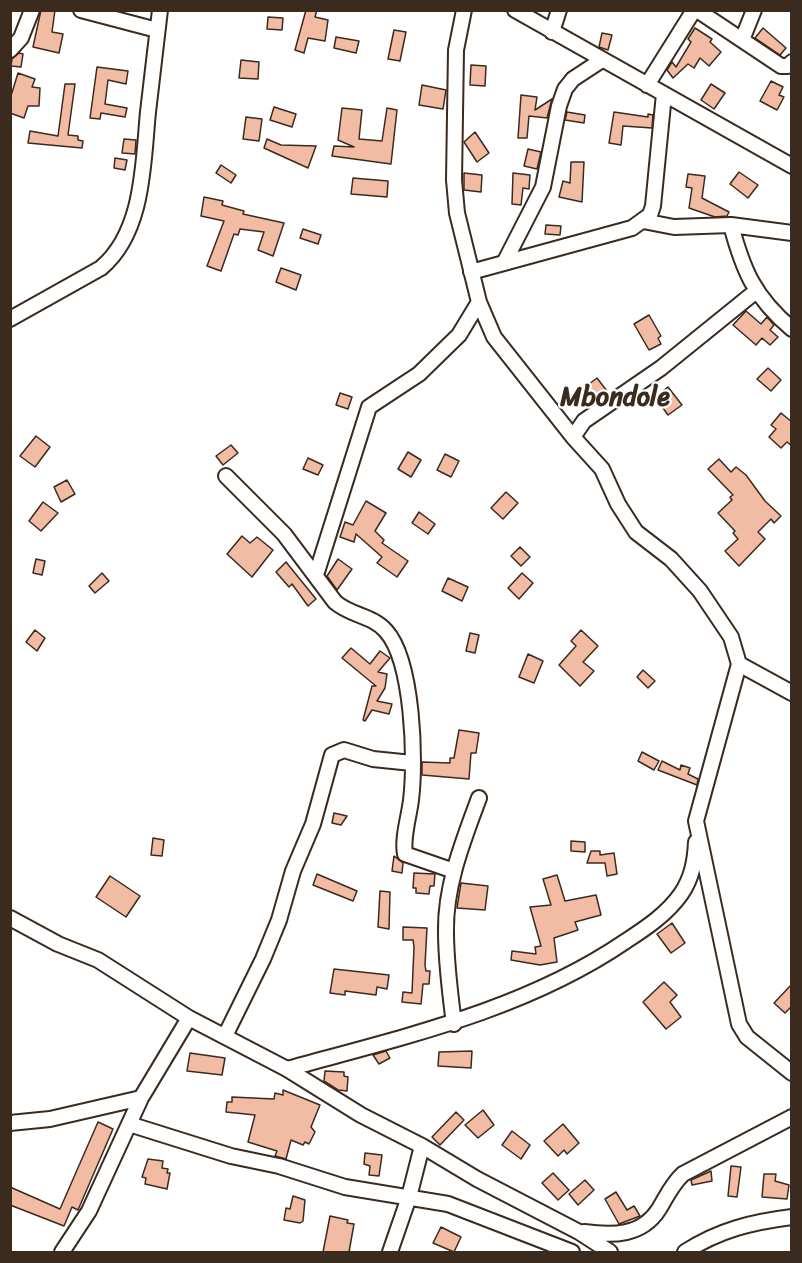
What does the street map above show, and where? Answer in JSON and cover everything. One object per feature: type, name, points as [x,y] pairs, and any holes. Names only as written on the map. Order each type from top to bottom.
[{"type":"street","points":[[10,50],[21,38],[32,10]]},
{"type":"street","points":[[81,10],[157,30]]},
{"type":"street","points":[[10,319],[101,268],[114,257],[123,242],[140,190],[160,10]]},
{"type":"street","points":[[287,1069],[454,1024],[593,965],[646,928],[669,908],[688,882],[694,864],[699,805],[713,765],[740,664],[731,638],[700,591],[671,559],[636,532],[618,504],[602,469],[573,437],[495,337],[479,302],[457,213],[454,180],[456,50],[464,10]]},
{"type":"street","points":[[514,10],[792,166]]},
{"type":"street","points":[[552,32],[559,10]]},
{"type":"street","points":[[647,85],[695,10],[783,67],[792,62]]},
{"type":"street","points":[[742,40],[754,10]]},
{"type":"street","points":[[504,263],[543,187],[559,106],[565,89],[573,79],[602,60]]},
{"type":"street","points":[[471,272],[632,228],[643,221],[653,206],[664,94]]},
{"type":"street","points":[[643,221],[674,227],[731,225],[792,233]]},
{"type":"street","points":[[731,225],[741,262],[755,292],[792,329]]},
{"type":"street","points":[[573,437],[584,421],[661,368],[755,292]]},
{"type":"street","points":[[316,575],[369,407],[419,374],[459,335],[479,302]]},
{"type":"street","points":[[226,476],[284,534],[344,610],[378,623],[400,653],[409,702],[412,763],[405,854],[454,871]]},
{"type":"street","points":[[740,664],[792,693]]},
{"type":"street","points":[[225,1036],[263,959],[279,920],[293,871],[314,824],[332,755],[344,750],[373,759],[412,763]]},
{"type":"street","points":[[454,1024],[446,930],[454,871],[478,798]]},
{"type":"street","points":[[697,834],[707,869],[739,1024],[747,1037],[792,1073]]},
{"type":"street","points":[[10,918],[58,944],[98,960],[189,1018],[287,1069],[361,1115],[579,1232],[610,1252]]},
{"type":"street","points":[[63,1252],[89,1211],[141,1098],[189,1018]]},
{"type":"street","points":[[10,1123],[61,1117],[141,1098]]},
{"type":"street","points":[[579,1232],[607,1236],[632,1231],[648,1223],[674,1183],[683,1174],[792,1117]]},
{"type":"street","points":[[129,1124],[231,1156],[279,1166],[345,1187],[448,1204],[572,1252]]},
{"type":"street","points":[[390,1252],[409,1197],[422,1146]]},
{"type":"street","points":[[685,1252],[730,1229],[752,1222],[792,1217]]},
{"type":"building","points":[[41,10],[55,10],[52,32],[63,34],[59,53],[33,47]]},
{"type":"building","points":[[306,10],[317,10],[315,17],[328,20],[325,41],[308,38],[304,53],[295,50]]},
{"type":"building","points":[[268,17],[283,18],[282,30],[267,29]]},
{"type":"building","points":[[695,28],[712,39],[710,42],[721,52],[709,66],[700,58],[694,68],[688,64],[673,78],[667,70],[672,62],[676,67],[691,42],[688,39]]},
{"type":"building","points":[[763,28],[786,48],[780,55],[755,38]]},
{"type":"building","points":[[394,30],[406,32],[400,61],[388,59]]},
{"type":"building","points":[[602,33],[612,35],[608,50],[599,47]]},
{"type":"building","points":[[336,37],[359,41],[356,53],[334,48]]},
{"type":"building","points":[[19,53],[23,54],[21,67],[11,66],[12,59]]},
{"type":"building","points":[[241,60],[259,62],[258,79],[239,78]]},
{"type":"building","points":[[471,65],[486,66],[485,86],[470,85]]},
{"type":"building","points":[[97,67],[128,71],[126,84],[108,80],[105,104],[127,108],[125,117],[101,113],[100,119],[90,118]]},
{"type":"building","points":[[18,73],[35,79],[32,87],[40,88],[39,106],[28,106],[24,118],[10,113],[10,99]]},
{"type":"building","points":[[771,81],[783,87],[779,95],[784,97],[777,110],[760,101]]},
{"type":"building","points":[[65,84],[75,84],[68,135],[78,136],[78,140],[83,141],[82,148],[28,143],[30,131],[58,136]]},
{"type":"building","points":[[711,84],[725,93],[714,109],[701,100]]},
{"type":"building","points":[[422,85],[446,90],[443,109],[419,105]]},
{"type":"building","points":[[521,95],[537,97],[535,110],[552,99],[547,118],[529,116],[527,138],[518,138]]},
{"type":"building","points":[[274,107],[296,114],[292,127],[270,120]]},
{"type":"building","points":[[342,108],[362,110],[359,139],[382,141],[387,108],[397,110],[391,164],[332,156],[334,146],[354,147],[338,140]]},
{"type":"building","points":[[567,112],[585,115],[584,123],[565,120]]},
{"type":"building","points":[[614,112],[648,117],[648,114],[653,115],[652,128],[623,126],[621,145],[609,143]]},
{"type":"building","points":[[246,117],[262,119],[259,141],[243,139]]},
{"type":"building","points":[[475,132],[489,153],[477,162],[464,142]]},
{"type":"building","points":[[124,139],[136,140],[135,154],[122,153]]},
{"type":"building","points":[[267,139],[281,145],[316,146],[308,168],[264,148]]},
{"type":"building","points":[[528,149],[541,152],[537,169],[524,166]]},
{"type":"building","points":[[115,158],[127,160],[125,170],[114,168]]},
{"type":"building","points":[[571,162],[584,162],[582,202],[559,197],[563,181],[570,183]]},
{"type":"building","points":[[221,165],[236,175],[231,183],[216,173]]},
{"type":"building","points":[[739,172],[758,185],[748,198],[730,184]]},
{"type":"building","points":[[464,173],[482,175],[481,192],[464,190]]},
{"type":"building","points":[[513,173],[530,175],[529,189],[523,188],[521,205],[512,204]]},
{"type":"building","points":[[688,174],[705,176],[702,198],[729,212],[727,216],[715,217],[689,208],[692,188],[686,187]]},
{"type":"building","points":[[353,178],[388,181],[387,197],[351,194]]},
{"type":"building","points":[[204,197],[223,201],[222,205],[244,211],[243,214],[284,223],[273,256],[258,250],[264,232],[240,229],[238,235],[234,234],[221,271],[207,266],[224,221],[201,216]]},
{"type":"building","points":[[546,225],[561,226],[560,235],[545,234]]},
{"type":"building","points":[[303,229],[321,235],[318,244],[300,238]]},
{"type":"building","points":[[281,268],[301,275],[296,290],[276,282]]},
{"type":"building","points":[[746,311],[761,324],[767,317],[774,325],[770,330],[778,337],[770,345],[762,338],[756,345],[733,325]]},
{"type":"building","points":[[649,315],[661,336],[658,338],[661,344],[649,350],[634,324]]},
{"type":"building","points":[[768,368],[781,380],[771,391],[757,379]]},
{"type":"building","points":[[597,378],[607,391],[594,402],[584,388]]},
{"type":"building","points":[[668,387],[682,405],[668,415],[655,397]]},
{"type":"building","points":[[340,393],[352,397],[348,409],[336,405]]},
{"type":"building","points":[[781,413],[792,422],[792,446],[787,442],[781,448],[769,437],[776,429],[771,425]]},
{"type":"building","points":[[36,436],[50,447],[35,467],[20,456]]},
{"type":"building","points":[[231,445],[238,453],[223,465],[216,456]]},
{"type":"building","points":[[408,452],[421,460],[411,477],[398,469]]},
{"type":"building","points":[[445,454],[459,461],[451,477],[437,470]]},
{"type":"building","points":[[308,458],[323,465],[318,475],[303,469]]},
{"type":"building","points":[[719,459],[731,472],[736,467],[746,475],[765,501],[781,516],[774,523],[771,519],[758,532],[765,539],[739,566],[725,551],[738,539],[733,533],[735,531],[718,513],[732,500],[730,497],[733,495],[708,469]]},
{"type":"building","points":[[67,480],[75,494],[61,502],[54,487]]},
{"type":"building","points":[[506,492],[518,503],[503,519],[491,508]]},
{"type":"building","points":[[366,501],[386,513],[375,531],[384,540],[382,543],[408,561],[397,577],[377,563],[382,557],[356,534],[354,542],[340,537],[345,522],[353,525]]},
{"type":"building","points":[[43,502],[58,513],[41,531],[29,521]]},
{"type":"building","points":[[419,512],[435,524],[428,534],[412,523]]},
{"type":"building","points":[[242,536],[250,543],[257,537],[273,550],[252,577],[227,554]]},
{"type":"building","points":[[520,547],[530,557],[521,566],[511,556]]},
{"type":"building","points":[[36,559],[45,561],[42,575],[33,573]]},
{"type":"building","points":[[338,559],[352,569],[337,590],[327,576]]},
{"type":"building","points":[[286,562],[316,599],[308,606],[292,584],[289,587],[276,572]]},
{"type":"building","points":[[102,573],[109,581],[95,593],[89,586]]},
{"type":"building","points":[[522,573],[533,583],[519,599],[508,588]]},
{"type":"building","points":[[448,578],[468,587],[462,601],[442,591]]},
{"type":"building","points":[[35,630],[45,638],[37,651],[26,642]]},
{"type":"building","points":[[581,630],[598,646],[583,662],[594,671],[580,686],[559,665],[576,646],[571,641]]},
{"type":"building","points":[[470,633],[479,635],[475,653],[466,651]]},
{"type":"building","points":[[351,648],[370,664],[380,651],[390,658],[378,672],[387,674],[385,688],[377,701],[392,704],[389,714],[372,710],[365,721],[363,720],[372,686],[376,686],[342,658]]},
{"type":"building","points":[[528,654],[543,661],[534,683],[519,677]]},
{"type":"building","points":[[643,670],[655,681],[648,688],[637,677]]},
{"type":"building","points":[[459,730],[479,733],[476,753],[471,753],[469,779],[422,775],[422,762],[450,763],[450,758],[454,758]]},
{"type":"building","points":[[642,752],[659,761],[654,770],[638,761]]},
{"type":"building","points":[[662,761],[680,770],[681,765],[690,768],[688,774],[698,779],[697,785],[658,770]]},
{"type":"building","points":[[334,813],[347,816],[341,825],[332,823]]},
{"type":"building","points":[[153,838],[164,840],[162,856],[151,855]]},
{"type":"building","points":[[571,841],[585,842],[585,852],[571,851]]},
{"type":"building","points":[[591,851],[600,851],[600,855],[614,853],[617,874],[607,876],[605,863],[587,863]]},
{"type":"building","points":[[394,856],[403,863],[402,873],[392,871]]},
{"type":"building","points":[[414,873],[435,874],[434,886],[430,886],[429,894],[416,893],[416,888],[413,888]]},
{"type":"building","points":[[317,874],[357,891],[353,901],[313,885]]},
{"type":"building","points":[[557,875],[565,901],[596,895],[601,915],[575,922],[578,930],[554,938],[557,962],[540,965],[511,960],[512,951],[536,954],[535,947],[541,946],[530,907],[551,905],[543,879]]},
{"type":"building","points":[[110,876],[140,896],[126,917],[96,897]]},
{"type":"building","points":[[461,883],[488,886],[485,910],[457,908]]},
{"type":"building","points":[[380,891],[390,892],[389,929],[378,927]]},
{"type":"building","points":[[672,923],[685,943],[671,953],[657,934]]},
{"type":"building","points":[[403,927],[427,928],[425,965],[426,971],[430,971],[429,984],[423,984],[421,1004],[402,1002],[403,992],[412,993],[414,947],[413,940],[403,940]]},
{"type":"building","points":[[334,969],[389,975],[387,989],[377,987],[376,995],[345,991],[345,995],[330,993]]},
{"type":"building","points":[[664,982],[677,995],[670,1002],[681,1017],[666,1029],[643,1002]]},
{"type":"building","points":[[792,984],[792,1006],[785,1013],[774,1003]]},
{"type":"building","points":[[386,1051],[390,1058],[379,1064],[373,1055]]},
{"type":"building","points":[[472,1051],[471,1068],[438,1066],[439,1052]]},
{"type":"building","points":[[190,1053],[225,1058],[222,1075],[187,1071]]},
{"type":"building","points":[[325,1071],[344,1072],[344,1076],[348,1077],[347,1091],[338,1090],[324,1081]]},
{"type":"building","points":[[283,1090],[320,1105],[311,1127],[315,1132],[309,1144],[305,1142],[303,1145],[291,1140],[286,1159],[275,1156],[277,1151],[248,1142],[255,1115],[226,1112],[227,1102],[232,1102],[232,1097],[274,1099],[275,1093],[283,1095]]},
{"type":"building","points":[[483,1110],[494,1125],[478,1138],[465,1125]]},
{"type":"building","points":[[456,1112],[464,1120],[440,1145],[432,1137]]},
{"type":"building","points":[[98,1122],[113,1129],[78,1210],[72,1207],[64,1226],[10,1205],[10,1187],[60,1209]]},
{"type":"building","points":[[563,1124],[579,1143],[567,1154],[564,1150],[558,1156],[544,1141]]},
{"type":"building","points":[[512,1131],[530,1145],[521,1159],[502,1145]]},
{"type":"building","points":[[365,1153],[382,1155],[379,1176],[369,1175],[370,1166],[364,1164]]},
{"type":"building","points":[[148,1159],[163,1161],[162,1168],[168,1169],[167,1173],[170,1173],[167,1189],[145,1184],[146,1178],[142,1177]]},
{"type":"building","points":[[731,1166],[741,1167],[737,1197],[728,1196]]},
{"type":"building","points":[[711,1171],[712,1181],[692,1185],[691,1180]]},
{"type":"building","points":[[553,1173],[569,1190],[558,1200],[542,1183]]},
{"type":"building","points":[[764,1174],[776,1174],[775,1181],[789,1185],[787,1199],[762,1197]]},
{"type":"building","points":[[585,1180],[594,1190],[578,1205],[569,1194]]},
{"type":"building","points":[[616,1192],[627,1210],[634,1206],[640,1216],[619,1224],[605,1199]]},
{"type":"building","points":[[293,1196],[305,1200],[303,1221],[300,1223],[284,1220],[286,1208],[290,1209]]},
{"type":"building","points":[[330,1216],[348,1220],[347,1223],[354,1224],[349,1252],[323,1252]]},
{"type":"building","points":[[441,1227],[461,1237],[454,1252],[433,1243]]},
{"type":"district","name":"Mbondole","points":[[615,398]]}]
